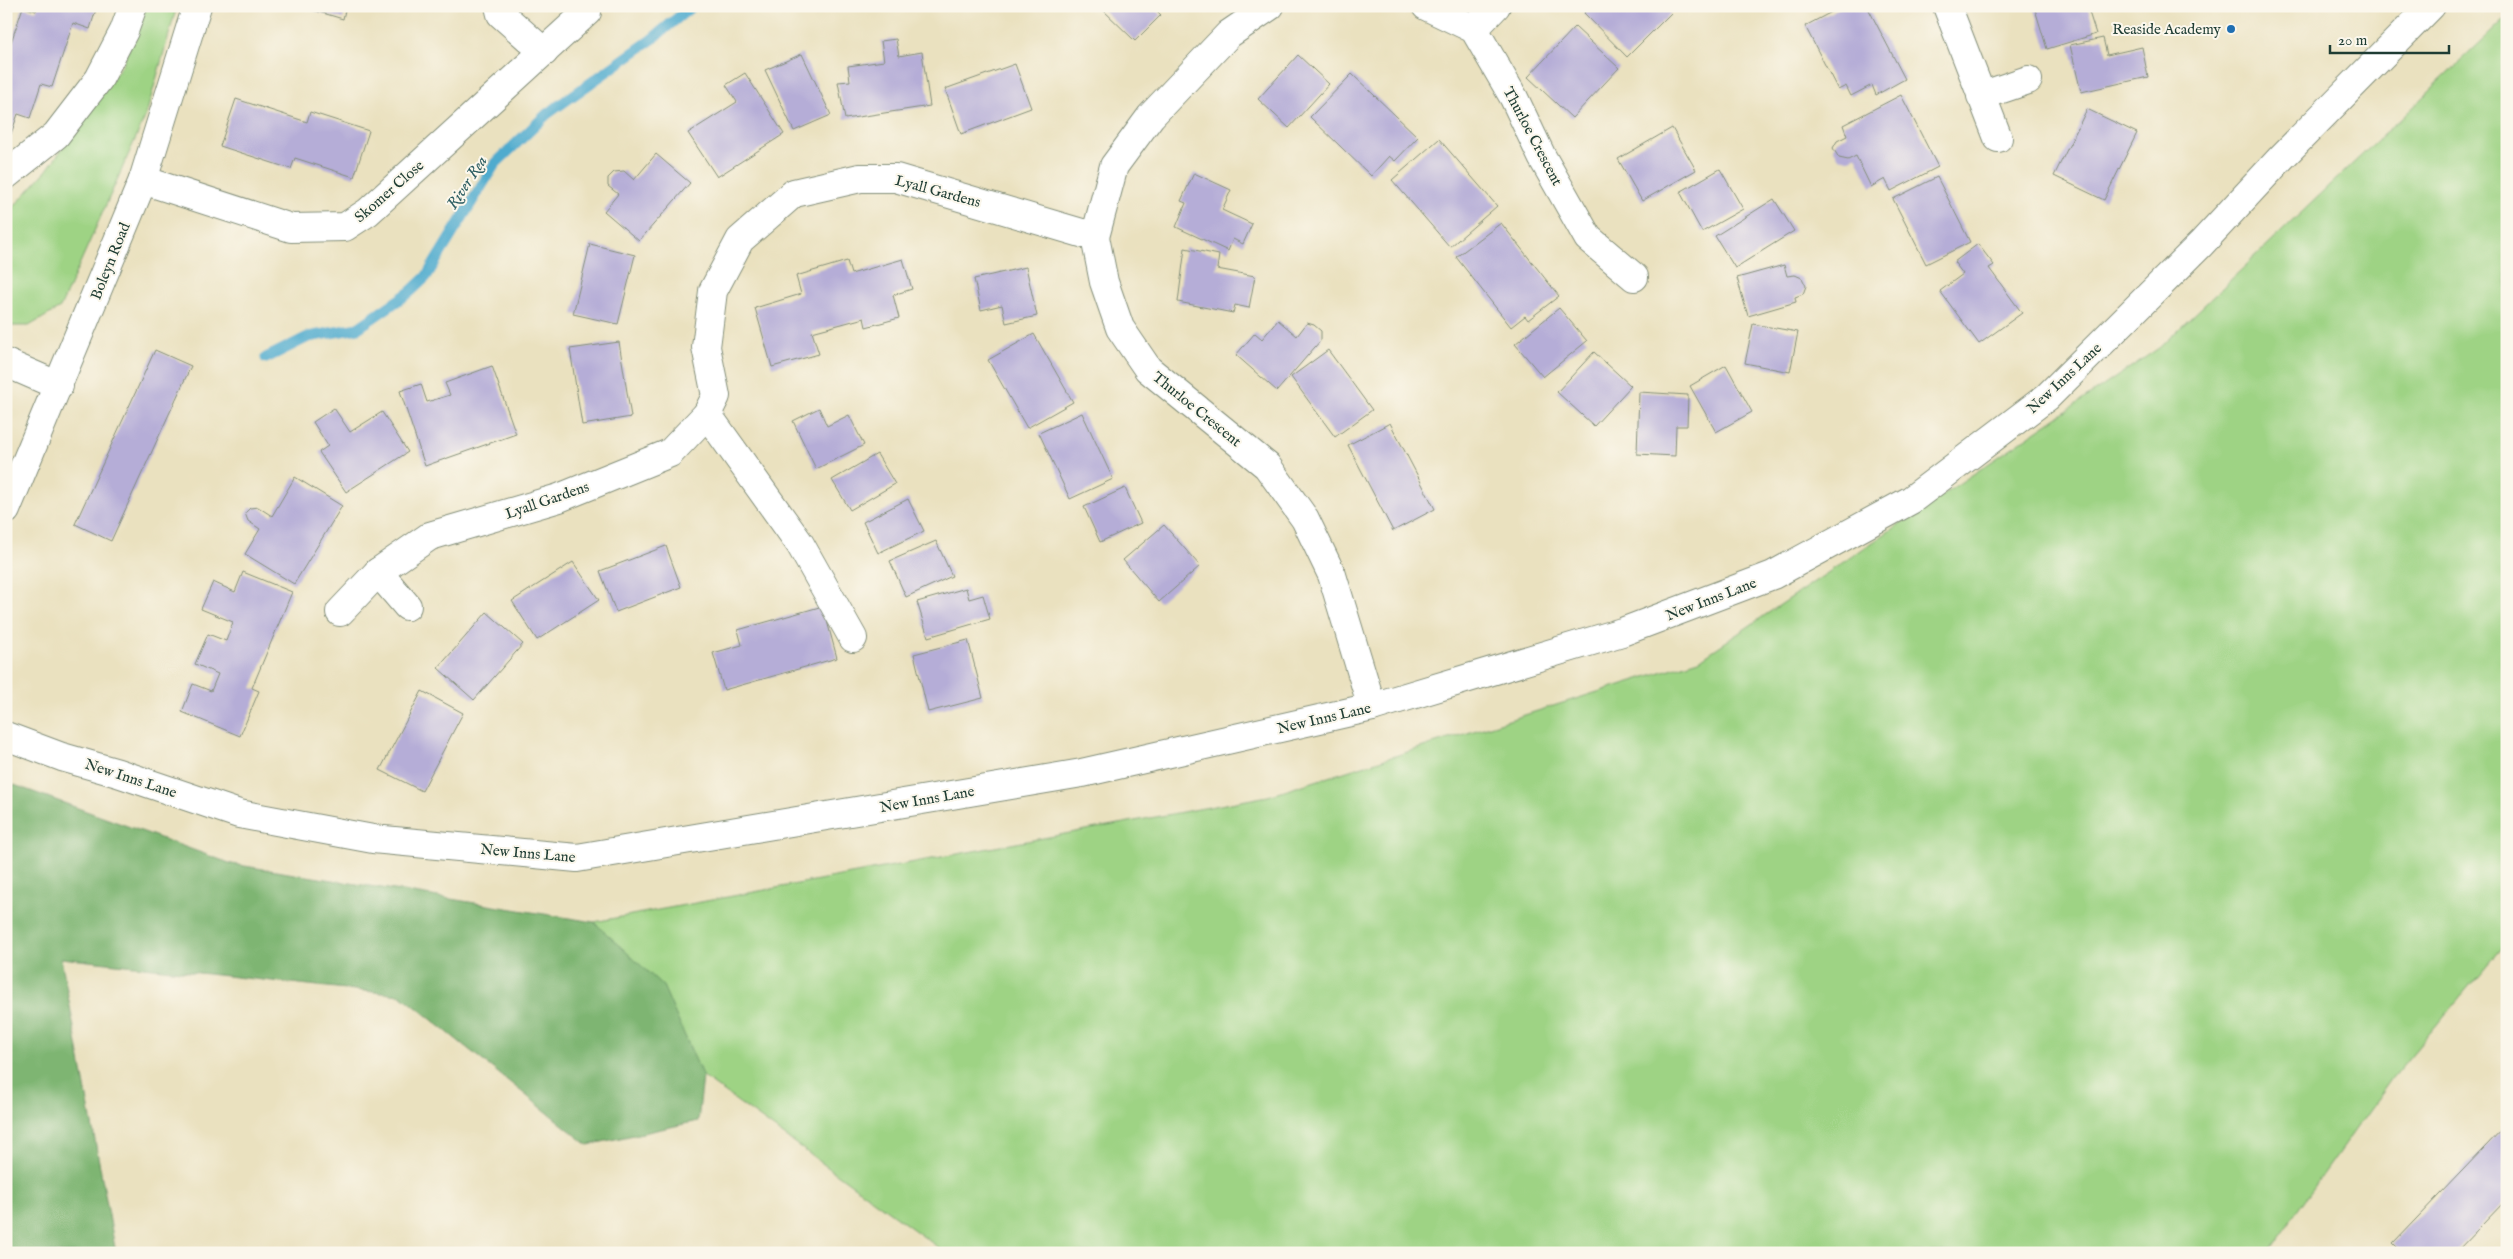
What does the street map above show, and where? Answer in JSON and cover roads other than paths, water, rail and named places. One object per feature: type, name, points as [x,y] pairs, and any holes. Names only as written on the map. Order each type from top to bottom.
[{"type":"street","points":[[6,175],[56,135],[99,78],[124,31],[133,6]]},
{"type":"street","name":"Boleyn Road","points":[[6,510],[143,180],[198,6]]},
{"type":"street","points":[[498,6],[502,14],[544,52]]},
{"type":"street","name":"Thurloe Crescent","points":[[1270,6],[1229,34],[1151,116],[1114,166],[1095,237],[1104,282],[1120,328],[1148,369],[1267,466],[1305,519],[1332,575],[1372,707]]},
{"type":"street","points":[[1426,6],[1474,29],[1496,6]]},
{"type":"street","points":[[1947,6],[1998,138]]},
{"type":"street","name":"New Inns Lane","points":[[6,736],[62,757],[118,772],[239,814],[373,839],[578,858],[1082,773],[1372,707],[1622,632],[1773,575],[1911,500],[2047,398],[2201,244],[2281,158],[2431,6]]},
{"type":"street","name":"Skomer Close","points":[[143,180],[291,228],[345,227],[368,212],[587,12]]},
{"type":"street","name":"Thurloe Crescent","points":[[1474,29],[1514,98],[1542,158],[1588,238],[1634,277]]},
{"type":"street","points":[[1981,96],[2028,80]]},
{"type":"street","name":"Lyall Gardens","points":[[340,612],[378,572],[430,536],[559,498],[670,453],[707,414],[716,396],[706,346],[713,291],[740,240],[794,193],[860,178],[896,178],[1095,237]]},
{"type":"street","points":[[6,362],[59,386]]},
{"type":"street","points":[[707,414],[800,544],[853,638]]},
{"type":"street","points":[[378,572],[407,606]]},
{"type":"waterway","name":"River Rea","points":[[266,358],[308,337],[358,328],[410,292],[426,277],[495,164],[547,114],[651,40],[692,6]]},
{"type":"place","name":"Reaside Academy","points":[[2231,29]]}]
